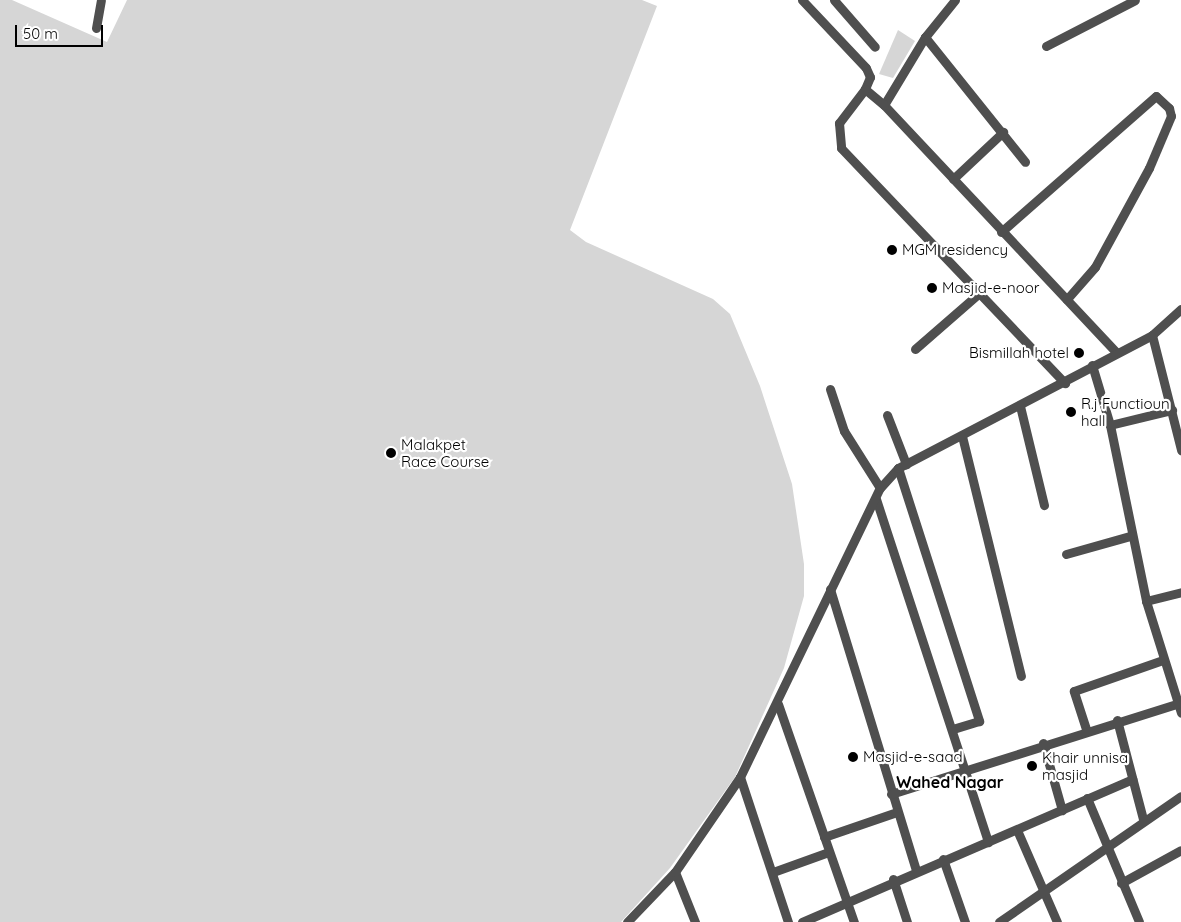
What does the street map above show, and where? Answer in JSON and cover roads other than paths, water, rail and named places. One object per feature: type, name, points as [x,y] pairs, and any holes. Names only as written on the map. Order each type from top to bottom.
[{"type":"street","points":[[96,28],[100,0]]},
{"type":"street","points":[[834,0],[875,47]]},
{"type":"street","points":[[884,105],[925,36],[955,0]]},
{"type":"street","points":[[1046,46],[1135,0]]},
{"type":"street","points":[[807,2],[866,68],[870,77],[865,89],[839,123],[841,148],[978,294],[1065,383]]},
{"type":"street","points":[[925,36],[1025,162]]},
{"type":"street","points":[[865,89],[884,105],[1001,232],[1116,352]]},
{"type":"street","points":[[1001,232],[1156,96],[1169,108],[1171,116],[1148,168],[1095,267],[1067,300]]},
{"type":"street","points":[[953,179],[1003,132]]},
{"type":"street","points":[[915,349],[978,294]]},
{"type":"street","points":[[627,922],[675,872],[740,776],[778,704],[830,589],[880,488],[902,466],[1065,383],[1092,365],[1152,335],[1181,308]]},
{"type":"street","points":[[1152,335],[1181,450]]},
{"type":"street","points":[[891,794],[1086,729],[1117,720],[1179,708],[1146,601],[1130,536],[1110,425],[1092,365]]},
{"type":"street","points":[[830,389],[844,431],[880,488]]},
{"type":"street","points":[[1020,406],[1044,505]]},
{"type":"street","points":[[1110,425],[1172,410]]},
{"type":"street","points":[[887,415],[979,721],[953,729]]},
{"type":"street","points":[[962,436],[1021,676]]},
{"type":"street","points":[[876,499],[953,729],[988,842]]},
{"type":"street","points":[[1066,554],[1130,536]]},
{"type":"street","points":[[830,589],[891,794],[916,870]]},
{"type":"street","points":[[1146,601],[1181,592]]},
{"type":"street","points":[[1086,729],[1074,690],[1164,660]]},
{"type":"street","points":[[778,704],[854,922]]},
{"type":"street","points":[[1117,720],[1143,819]]},
{"type":"street","points":[[1043,743],[1062,810]]},
{"type":"street","points":[[740,776],[773,872],[787,922]]},
{"type":"street","points":[[802,922],[892,880],[1017,830],[1132,779]]},
{"type":"street","points":[[999,922],[1143,819],[1181,796]]},
{"type":"street","points":[[1087,798],[1121,883],[1139,922]]},
{"type":"street","points":[[824,837],[897,812]]},
{"type":"street","points":[[1017,830],[1057,922]]},
{"type":"street","points":[[1121,883],[1181,850]]},
{"type":"street","points":[[773,872],[829,852]]},
{"type":"street","points":[[942,859],[965,922]]},
{"type":"street","points":[[675,872],[695,922]]},
{"type":"street","points":[[892,880],[907,922]]},
{"type":"place","name":"MGM residency","points":[[892,250]]},
{"type":"place","name":"Masjid-e-noor","points":[[932,288]]},
{"type":"place","name":"Bismillah hotel","points":[[1079,353]]},
{"type":"place","name":"R.j Functioun hall","points":[[1071,412]]},
{"type":"place","name":"Malakpet Race Course","points":[[391,453]]},
{"type":"place","name":"Masjid-e-saad","points":[[853,757]]},
{"type":"place","name":"Khair unnisa masjid","points":[[1032,766]]},
{"type":"district","name":"Wahed Nagar","points":[[950,782]]}]
